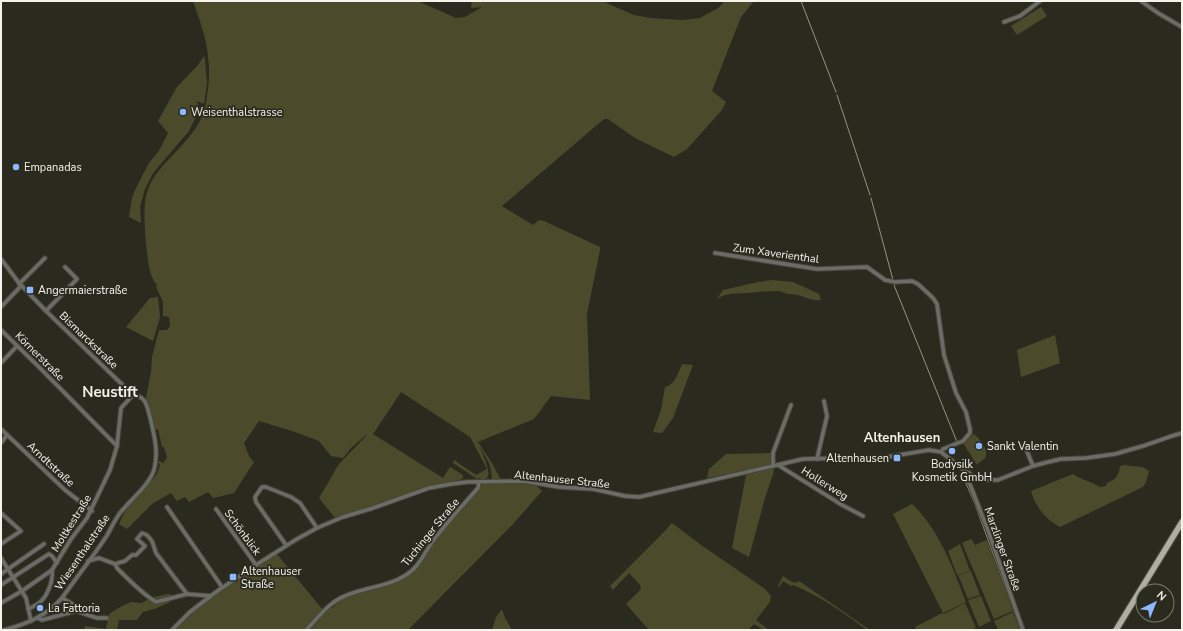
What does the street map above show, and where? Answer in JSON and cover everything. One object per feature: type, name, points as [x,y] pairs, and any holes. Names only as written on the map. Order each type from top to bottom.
[{"type":"main road","points":[[1116,630],[1182,522]]},
{"type":"street","points":[[1004,22],[1020,16],[1040,1]]},
{"type":"street","points":[[1141,1],[1158,13],[1182,26]]},
{"type":"street","name":"Zum Xaverienthal","points":[[715,253],[817,269],[867,267],[886,280],[896,282],[912,281],[918,284],[933,298],[937,304],[944,354],[956,392],[966,412],[970,429],[970,433],[963,440],[942,449],[941,452]]},
{"type":"street","points":[[1,307],[45,258]]},
{"type":"street","name":"Bismarckstraße","points":[[1,259],[20,285],[46,311],[133,395],[141,397],[147,404],[156,450],[155,462]]},
{"type":"street","name":"Bismarckstraße","points":[[46,311],[77,279],[65,267]]},
{"type":"street","name":"Körnerstraße","points":[[1,330],[117,446]]},
{"type":"street","points":[[1,363],[17,346]]},
{"type":"street","name":"Moltkestraße","points":[[1,603],[22,591],[52,570],[71,539],[87,518],[110,470],[117,446],[121,409],[133,395]]},
{"type":"street","points":[[817,459],[827,416],[824,401]]},
{"type":"street","points":[[774,466],[773,453],[792,405]]},
{"type":"street","name":"Arndtstraße","points":[[1,429],[65,490],[92,510]]},
{"type":"street","points":[[941,452],[969,473],[982,478],[998,480],[1034,466],[1061,459],[1086,458],[1115,454],[1182,433]]},
{"type":"street","points":[[1,443],[7,435]]},
{"type":"street","points":[[1024,444],[1034,466]]},
{"type":"street","name":"Altenhauser Straße","points":[[172,630],[190,612],[222,587],[286,545],[317,528],[343,517],[429,488],[451,484],[524,481],[559,487],[593,489],[625,496],[638,497],[748,471],[803,460],[887,457],[929,450],[941,452]]},
{"type":"street","name":"Wiesenthalstraße","points":[[4,630],[38,618],[55,606],[106,537],[120,514],[149,479],[154,470],[155,462]]},
{"type":"street","name":"Hollerweg","points":[[778,465],[862,516]]},
{"type":"street","name":"Marzlinger Straße","points":[[969,473],[969,482],[989,533],[1023,630]]},
{"type":"street","name":"Tuchinger Straße","points":[[306,630],[324,611],[341,598],[354,592],[393,582],[410,573],[437,536],[478,488],[479,482]]},
{"type":"street","points":[[286,545],[256,502],[255,497],[262,487],[266,487],[291,497],[300,503],[317,528]]},
{"type":"street","points":[[167,507],[222,587]]},
{"type":"street","name":"Schönblick","points":[[216,509],[256,565]]},
{"type":"street","points":[[1,544],[21,531],[2,515]]},
{"type":"street","points":[[88,561],[99,558],[115,564],[125,561],[132,555],[136,555],[145,546],[137,539],[142,533],[147,535],[152,541],[156,553],[187,594]]},
{"type":"street","points":[[1,574],[44,544]]},
{"type":"street","points":[[1,585],[48,554],[52,556],[57,563]]},
{"type":"street","points":[[1,558],[26,598],[31,621]]},
{"type":"street","points":[[115,564],[117,568],[140,591],[156,602],[187,594],[211,596]]},
{"type":"street","name":"Moltkestraße","points":[[28,609],[35,606],[46,595],[53,574],[52,570]]},
{"type":"street","points":[[62,598],[74,605],[76,611]]},
{"type":"street","points":[[38,618],[42,620],[76,611],[97,618],[107,618]]},
{"type":"shaded area","points":[[193,1],[418,1],[456,18],[465,17],[482,7],[471,8],[472,1],[602,1],[634,15],[651,18],[682,20],[700,18],[718,8],[725,1],[754,1],[741,17],[712,91],[726,102],[722,110],[687,149],[674,157],[635,138],[608,119],[604,119],[502,206],[533,225],[539,220],[544,221],[600,247],[600,250],[587,314],[590,400],[551,396],[534,419],[478,442],[501,480],[492,480],[489,463],[480,447],[487,467],[488,473],[488,477],[485,479],[477,479],[453,463],[454,460],[476,475],[487,469],[470,437],[401,392],[373,434],[443,478],[450,467],[463,475],[463,478],[460,480],[422,488],[386,502],[335,518],[319,498],[339,464],[367,435],[351,448],[343,458],[331,456],[319,441],[259,421],[244,443],[249,456],[254,462],[234,493],[213,498],[208,492],[189,502],[185,497],[177,501],[171,493],[152,504],[127,529],[119,524],[125,511],[157,474],[160,465],[158,462],[163,463],[167,458],[164,447],[162,447],[158,429],[155,430],[146,398],[152,357],[159,330],[167,330],[170,326],[169,317],[163,316],[163,302],[149,266],[146,244],[145,200],[152,181],[193,133],[205,107],[208,91],[209,67],[206,43]]},
{"type":"shaded area","points":[[1041,7],[1047,16],[1017,35],[1011,26]]},
{"type":"shaded area","points":[[204,56],[207,84],[204,104],[196,101],[200,108],[189,131],[153,173],[145,189],[140,207],[141,223],[129,217],[132,198],[149,163],[159,151],[168,133],[158,121],[177,87],[198,65]]},
{"type":"shaded area","points":[[772,280],[793,282],[819,294],[821,300],[779,291],[724,295],[717,299],[723,290]]},
{"type":"shaded area","points":[[158,297],[160,317],[153,341],[126,327],[150,298]]},
{"type":"shaded area","points":[[1055,335],[1060,363],[1021,377],[1017,350]]},
{"type":"shaded area","points":[[682,364],[693,365],[673,418],[662,433],[653,432],[661,410],[665,387],[674,381]]},
{"type":"shaded area","points":[[974,434],[986,450],[986,456],[977,465],[963,443]]},
{"type":"shaded area","points":[[771,453],[770,465],[707,478],[709,469],[726,454]]},
{"type":"shaded area","points":[[1125,465],[1141,467],[1149,471],[1143,487],[1060,527],[1050,521],[1042,512],[1035,502],[1031,491],[1073,474],[1100,487],[1106,486],[1107,483],[1116,477],[1120,466]]},
{"type":"shaded area","points":[[773,468],[774,471],[749,557],[732,548],[746,475]]},
{"type":"shaded area","points":[[485,483],[522,483],[536,485],[542,491],[514,523],[408,630],[307,630],[327,610],[335,606],[334,603],[341,599],[409,575],[438,536]]},
{"type":"shaded area","points":[[912,504],[922,514],[938,537],[966,602],[943,613],[893,514]]},
{"type":"shaded area","points":[[672,523],[765,589],[771,596],[770,602],[756,620],[769,630],[764,630],[754,624],[748,630],[649,630],[626,604],[641,589],[640,585],[629,573],[613,590],[610,586]]},
{"type":"shaded area","points":[[971,539],[975,545],[987,540],[1013,611],[994,619],[962,543]]},
{"type":"shaded area","points":[[960,544],[970,571],[957,575],[948,551]]},
{"type":"shaded area","points":[[276,553],[323,610],[304,630],[174,630],[210,598]]},
{"type":"shaded area","points":[[971,571],[980,595],[968,599],[958,575]]},
{"type":"shaded area","points":[[783,576],[793,582],[799,581],[870,630],[867,630],[832,605],[803,589],[793,585],[791,586],[783,581],[779,587],[778,586]]},
{"type":"shaded area","points":[[168,594],[173,595],[170,602],[143,612],[137,620],[119,620],[117,630],[84,630],[85,626],[106,629],[109,614],[120,607],[131,602],[141,603],[154,597]]},
{"type":"shaded area","points":[[981,596],[991,621],[979,627],[968,600]]},
{"type":"shaded area","points":[[965,603],[976,628],[971,630],[917,630],[915,627],[942,613],[944,614]]},
{"type":"shaded area","points":[[502,609],[512,630],[492,630],[496,617]]},
{"type":"shaded area","points":[[1013,612],[1020,630],[998,630],[994,621]]},
{"type":"waterway","points":[[801,1],[836,92]]},
{"type":"waterway","points":[[837,95],[870,195]]},
{"type":"waterway","points":[[871,198],[893,280]]},
{"type":"waterway","points":[[894,285],[957,442]]},
{"type":"waterway","points":[[962,474],[975,504],[1021,630]]},
{"type":"place","name":"Weisenthalstrasse","points":[[183,112]]},
{"type":"place","name":"Empanadas","points":[[16,167]]},
{"type":"place","name":"Angermaierstraße","points":[[30,290]]},
{"type":"place","name":"Sankt Valentin","points":[[979,446]]},
{"type":"place","name":"Bodysilk Kosmetik GmbH","points":[[952,451]]},
{"type":"place","name":"Altenhausen","points":[[897,458]]},
{"type":"place","name":"Altenhauser Straße","points":[[233,577]]},
{"type":"place","name":"La Fattoria","points":[[40,608]]},
{"type":"district","name":"Neustift","points":[[110,392]]},
{"type":"district","name":"Altenhausen","points":[[902,437]]}]
